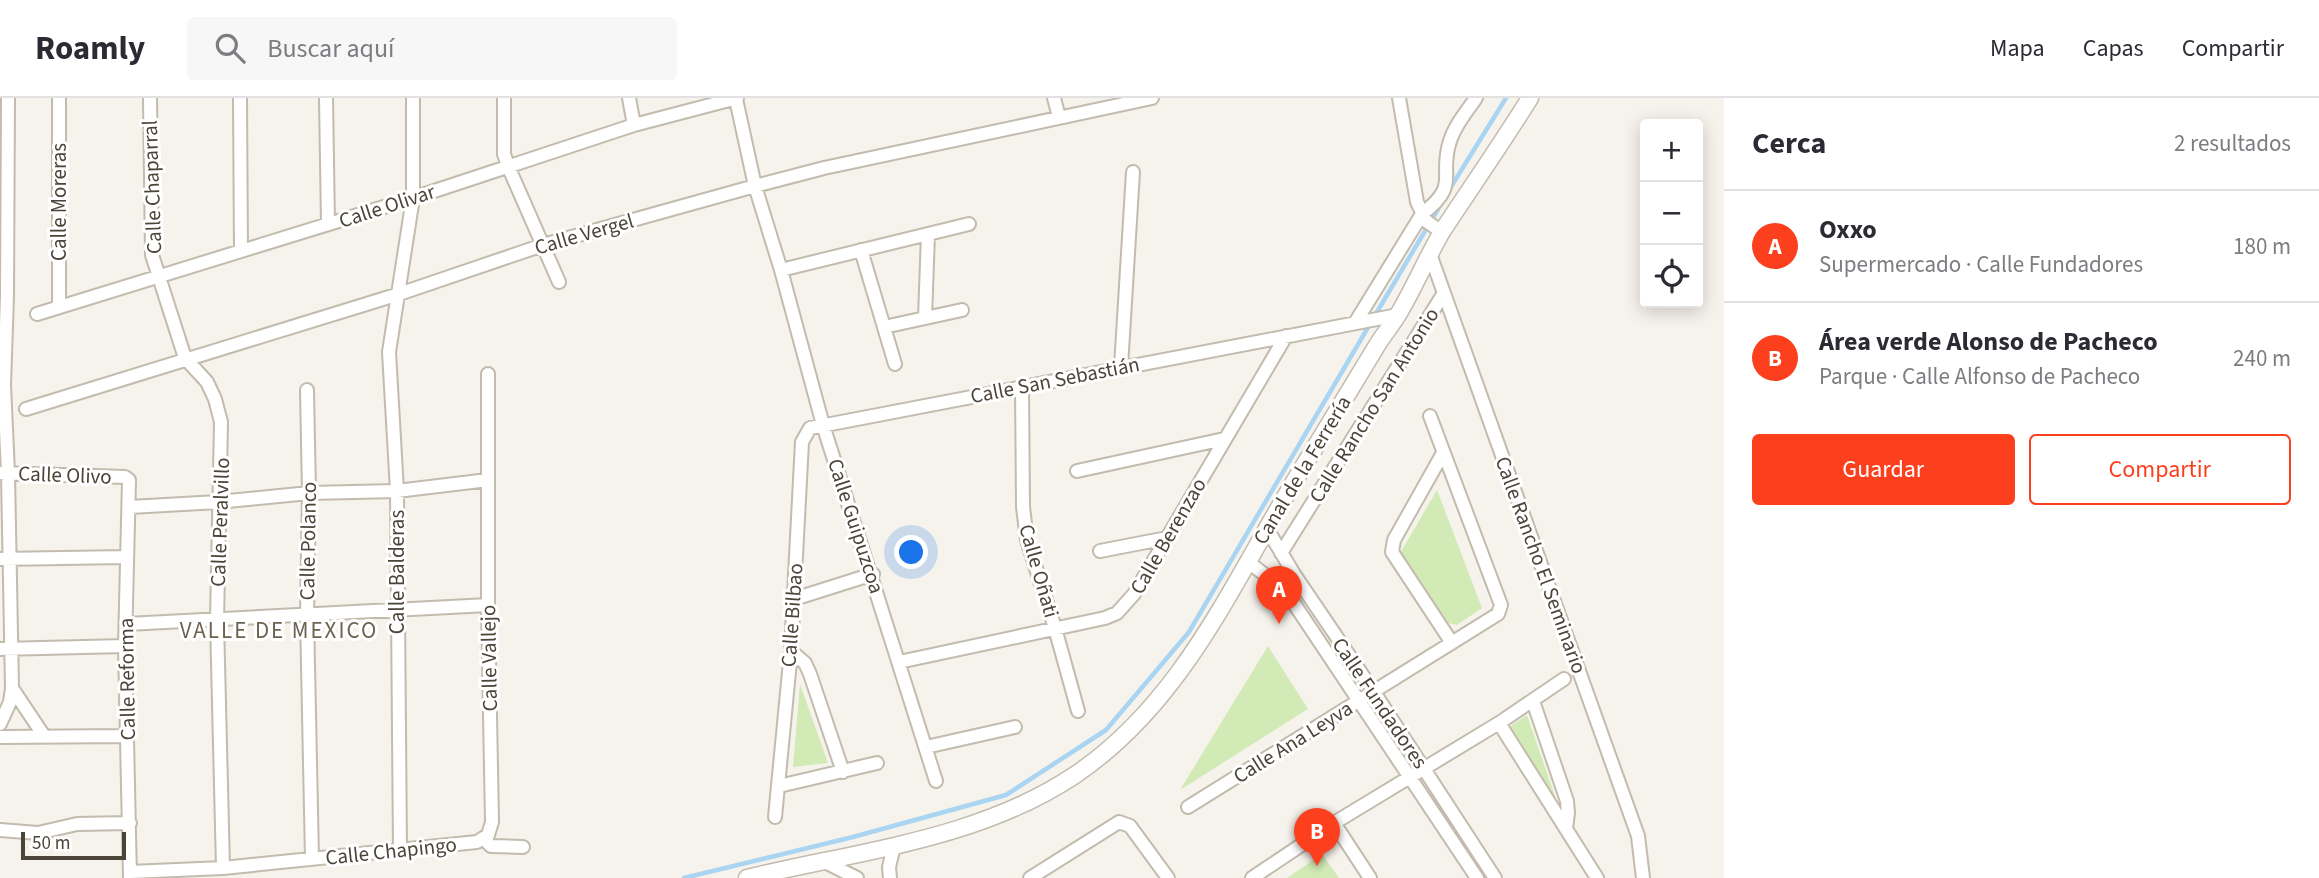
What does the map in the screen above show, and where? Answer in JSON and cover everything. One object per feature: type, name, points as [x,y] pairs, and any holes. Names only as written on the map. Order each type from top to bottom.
[{"type":"street","points":[[0,724],[10,702],[12,688],[5,649],[2,385],[4,119],[8,98]]},
{"type":"street","name":"Calle Moreras","points":[[59,98],[59,306]]},
{"type":"street","name":"Calle Chaparral","points":[[150,98],[151,240],[159,276]]},
{"type":"street","points":[[240,98],[241,251]]},
{"type":"street","points":[[326,98],[328,224]]},
{"type":"street","name":"Calle Balderas","points":[[400,851],[397,491],[389,352],[413,198],[413,98]]},
{"type":"street","points":[[503,98],[504,154],[559,282]]},
{"type":"street","points":[[629,98],[635,125]]},
{"type":"street","name":"Calle Olivar","points":[[37,314],[413,198],[635,125],[737,98]]},
{"type":"street","name":"Calle Guipuzcoa","points":[[737,98],[755,186],[823,425],[873,575],[936,780]]},
{"type":"street","points":[[1054,98],[1059,117]]},
{"type":"street","name":"Calle Vergel","points":[[26,409],[399,294],[543,244],[837,165],[1152,98]]},
{"type":"street","points":[[1399,98],[1414,188],[1432,224]]},
{"type":"street","points":[[1355,323],[1432,224],[1437,203],[1448,182],[1450,139],[1476,98]]},
{"type":"street","name":"Canal de la Ferrería","points":[[747,878],[894,846],[971,824],[1028,802],[1075,775],[1142,719],[1173,682],[1223,606],[1266,527],[1398,315],[1430,254],[1432,224],[1530,98]]},
{"type":"street","points":[[1121,368],[1133,172]]},
{"type":"street","points":[[781,270],[969,224]]},
{"type":"street","points":[[925,318],[928,234]]},
{"type":"street","points":[[861,250],[895,364]]},
{"type":"street","name":"Calle Rancho El Seminario","points":[[1430,254],[1637,836],[1643,878]]},
{"type":"street","name":"Calle Peralvillo","points":[[159,276],[185,358],[207,382],[219,415],[222,453],[218,502],[217,621],[223,869]]},
{"type":"street","name":"Calle Rancho San Antonio","points":[[1281,553],[1444,293]]},
{"type":"street","points":[[884,327],[962,310]]},
{"type":"street","name":"Calle San Sebastián","points":[[823,425],[1398,315]]},
{"type":"street","name":"Calle Berenzao","points":[[899,662],[1105,618],[1117,613],[1135,594],[1286,336]]},
{"type":"street","name":"Calle Vallejo","points":[[486,837],[492,822],[488,374]]},
{"type":"street","name":"Calle Oñati","points":[[1022,386],[1027,540],[1078,711]]},
{"type":"street","name":"Calle Polanco","points":[[307,390],[307,616],[312,859]]},
{"type":"street","points":[[1430,416],[1443,453],[1394,540],[1392,552],[1452,643]]},
{"type":"street","name":"Calle Bilbao","points":[[775,817],[794,599],[802,442],[810,428],[823,425]]},
{"type":"street","points":[[1077,471],[1224,439]]},
{"type":"street","name":"Calle Ana Leyva","points":[[1188,807],[1498,614],[1501,608],[1443,453]]},
{"type":"street","name":"Calle Olivo","points":[[4,473],[125,477],[129,480]]},
{"type":"street","name":"Calle Reforma","points":[[129,480],[130,507],[125,557],[125,646],[130,875]]},
{"type":"street","points":[[130,507],[309,493],[397,491],[488,481]]},
{"type":"street","name":"Calle Fundadores","points":[[1266,527],[1495,878]]},
{"type":"street","points":[[1100,551],[1167,538]]},
{"type":"street","points":[[5,559],[125,557]]},
{"type":"street","name":"Calle Fundadores","points":[[1247,561],[1289,596],[1477,878]]},
{"type":"street","points":[[794,599],[873,575]]},
{"type":"street","points":[[127,624],[488,605]]},
{"type":"street","points":[[5,649],[125,646]]},
{"type":"street","points":[[790,651],[805,663],[810,674],[843,772]]},
{"type":"street","points":[[1255,877],[1334,823],[1499,723],[1564,679]]},
{"type":"street","points":[[12,688],[44,736]]},
{"type":"street","points":[[1532,701],[1567,801],[1566,828]]},
{"type":"street","points":[[1499,723],[1597,878]]},
{"type":"street","points":[[926,747],[1015,727]]},
{"type":"street","points":[[0,737],[128,736]]},
{"type":"street","points":[[779,786],[877,763]]},
{"type":"street","points":[[1030,878],[1115,823],[1123,822],[1130,826],[1168,878]]},
{"type":"street","points":[[0,830],[38,833],[77,824],[130,823]]},
{"type":"street","points":[[1334,823],[1370,878]]},
{"type":"street","name":"Calle Chapingo","points":[[130,875],[223,869],[400,851],[477,842],[486,837],[491,846],[523,847]]},
{"type":"street","points":[[890,878],[889,867],[894,846]]},
{"type":"street","points":[[823,860],[857,878]]},
{"type":"green space","points":[[1437,490],[1482,608],[1457,625],[1439,621],[1399,555]]},
{"type":"green space","points":[[1268,646],[1308,709],[1180,790]]},
{"type":"green space","points":[[800,684],[828,763],[793,767]]},
{"type":"green space","points":[[1527,715],[1556,799],[1503,731]]},
{"type":"green space","points":[[1322,854],[1339,878],[1287,878]]},
{"type":"waterway","points":[[1449,190],[1506,98]]},
{"type":"waterway","points":[[1374,317],[1441,204]]},
{"type":"waterway","points":[[684,878],[853,837],[1006,795],[1106,730],[1189,632],[1370,324]]},
{"type":"place","name":"Oxxo","points":[[1279,624]]},
{"type":"place","name":"Área verde Alonso de Pacheco","points":[[1317,866]]},
{"type":"district","name":"VALLE DE MEXICO","points":[[279,630]]}]
